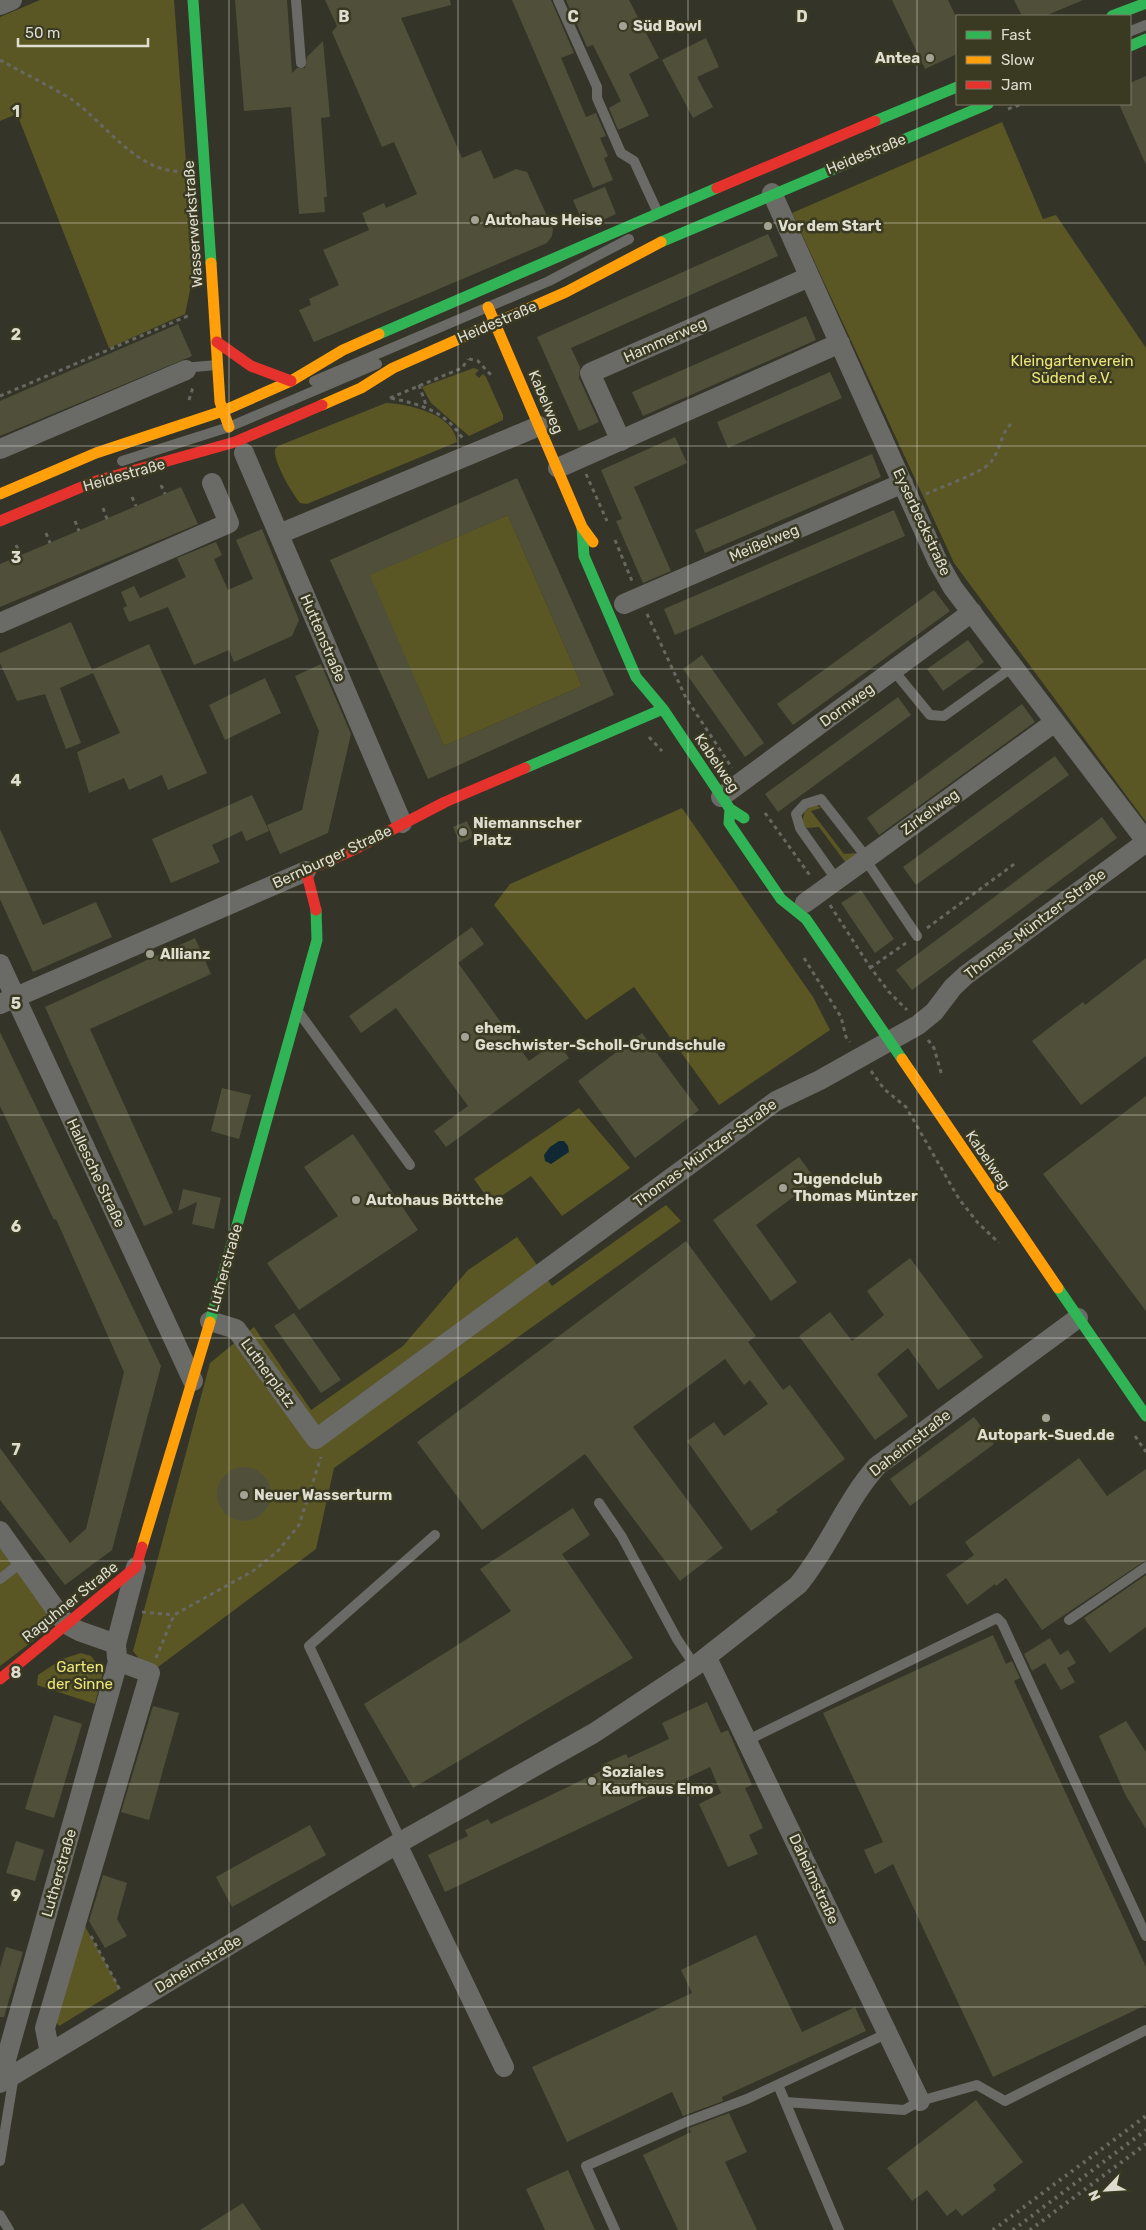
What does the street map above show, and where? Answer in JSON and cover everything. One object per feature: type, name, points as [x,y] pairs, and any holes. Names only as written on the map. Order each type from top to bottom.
[{"type":"main road","name":"Wasserwerkstraße","points":[[193,0],[218,365],[226,419],[240,448]]},
{"type":"main road","points":[[1115,15],[1146,3]]},
{"type":"main road","points":[[1131,46],[1146,39]]},
{"type":"main road","name":"Heidestraße","points":[[0,494],[96,453],[226,419],[343,350],[956,87]]},
{"type":"main road","name":"Heidestraße","points":[[0,521],[96,481],[240,448],[360,388],[393,368],[492,315],[566,292],[676,234],[986,105]]},
{"type":"main road","name":"Kabelweg","points":[[481,290],[582,527],[602,554]]},
{"type":"main road","points":[[217,342],[239,360],[262,373],[291,381]]},
{"type":"main road","name":"Kabelweg","points":[[582,527],[584,556],[636,677],[663,709],[725,803],[750,822],[755,830]]},
{"type":"main road","name":"Kabelweg","points":[[657,685],[663,709]]},
{"type":"main road","name":"Bernburger Straße","points":[[306,871],[353,850],[445,802],[663,709]]},
{"type":"main road","name":"Kabelweg","points":[[725,803],[729,823],[781,899],[808,902],[848,982],[1146,1416]]},
{"type":"main road","name":"Lutherstraße","points":[[136,1567],[193,1381],[317,940],[318,922],[314,891],[306,871]]},
{"type":"main road","name":"Raguhner Straße","points":[[0,1678],[136,1567]]},
{"type":"street","points":[[0,5],[12,0]]},
{"type":"street","name":"Eyserbeckstraße","points":[[772,193],[937,560],[953,588],[1146,842]]},
{"type":"street","name":"Hammerweg","points":[[622,441],[590,373],[810,277]]},
{"type":"street","points":[[558,468],[840,344]]},
{"type":"street","points":[[0,449],[190,369]]},
{"type":"street","points":[[279,534],[539,426]]},
{"type":"street","name":"Huttenstraße","points":[[240,448],[279,534],[402,823]]},
{"type":"street","points":[[0,623],[229,523],[212,483]]},
{"type":"street","name":"Meißelweg","points":[[628,602],[907,492]]},
{"type":"street","name":"Dornweg","points":[[725,803],[741,782],[972,612]]},
{"type":"street","name":"Zirkelweg","points":[[808,902],[836,879],[1055,722]]},
{"type":"street","name":"Thomas-Müntzer-Straße","points":[[316,1439],[776,1101],[820,1080],[918,1025],[934,1012],[953,986],[966,975],[1146,842]]},
{"type":"street","name":"Bernburger Straße","points":[[7,1001],[306,871]]},
{"type":"street","name":"Hallesche Straße","points":[[0,964],[7,1001],[193,1381]]},
{"type":"street","name":"Daheimstraße","points":[[5,2080],[399,1843],[551,1758],[701,1662],[798,1585],[810,1571],[864,1480],[877,1466],[1078,1318]]},
{"type":"street","name":"Lutherplatz","points":[[210,1321],[236,1329],[316,1439]]},
{"type":"street","points":[[0,1531],[66,1624],[79,1631],[116,1644]]},
{"type":"street","name":"Lutherstraße","points":[[5,2080],[117,1665],[116,1644],[136,1567]]},
{"type":"street","name":"Daheimstraße","points":[[701,1662],[748,1740],[920,2100]]},
{"type":"street","points":[[117,1665],[123,1663],[150,1673]]},
{"type":"street","name":"Lutherstraße","points":[[50,2053],[45,2028],[150,1673]]},
{"type":"street","points":[[399,1843],[504,2068]]},
{"type":"lane","points":[[296,0],[301,63]]},
{"type":"lane","points":[[558,0],[597,87],[597,98],[621,153],[634,162],[658,214]]},
{"type":"lane","points":[[1131,23],[1146,16]]},
{"type":"lane","points":[[1131,31],[1146,24]]},
{"type":"lane","points":[[492,315],[557,277],[688,210],[956,96]]},
{"type":"lane","points":[[744,195],[796,174]]},
{"type":"lane","points":[[0,512],[107,466],[492,315],[578,276],[650,236],[694,216]]},
{"type":"lane","points":[[190,369],[218,365]]},
{"type":"lane","points":[[0,503],[100,460],[226,419]]},
{"type":"lane","points":[[894,671],[930,715],[944,716],[1014,666]]},
{"type":"lane","points":[[836,879],[800,828],[796,814],[805,804],[821,799],[866,859],[917,936]]},
{"type":"lane","points":[[298,1011],[410,1165]]},
{"type":"lane","points":[[599,1503],[622,1537],[677,1639],[701,1662]]},
{"type":"lane","points":[[399,1843],[309,1646],[435,1534]]},
{"type":"lane","points":[[0,1580],[22,1562]]},
{"type":"lane","points":[[1069,1620],[1146,1567]]},
{"type":"lane","points":[[748,1740],[997,1618],[1002,1623],[1146,1936]]},
{"type":"lane","points":[[785,2102],[904,2110],[920,2100],[977,2086],[1005,2101],[1146,2030]]},
{"type":"lane","points":[[616,2230],[586,2166],[686,2122],[748,2100],[888,2033]]},
{"type":"lane","points":[[0,2161],[5,2080]]},
{"type":"lane","points":[[778,2086],[839,2230]]},
{"type":"lane","points":[[0,2215],[9,2230]]},
{"type":"path","points":[[0,60],[71,100],[133,155],[172,172],[204,169]]},
{"type":"path","points":[[191,308],[191,324]]},
{"type":"path","points":[[0,396],[190,315]]},
{"type":"path","points":[[468,359],[478,361],[483,358]]},
{"type":"path","points":[[181,404],[189,400],[193,390],[190,369]]},
{"type":"path","points":[[419,385],[426,406]]},
{"type":"path","points":[[391,398],[426,406],[452,425],[462,437],[471,453]]},
{"type":"path","points":[[907,492],[988,465],[996,455],[1009,425],[1014,422]]},
{"type":"path","points":[[580,459],[610,528]]},
{"type":"path","points":[[132,497],[136,506]]},
{"type":"path","points":[[103,508],[107,518]]},
{"type":"path","points":[[74,521],[79,531]]},
{"type":"path","points":[[46,533],[50,543]]},
{"type":"path","points":[[613,537],[628,602],[686,698],[741,782]]},
{"type":"path","points":[[16,545],[21,556]]},
{"type":"path","points":[[639,720],[644,732],[667,758]]},
{"type":"path","points":[[759,805],[808,902],[870,967],[918,1025]]},
{"type":"path","points":[[848,982],[917,936],[1017,862]]},
{"type":"path","points":[[799,951],[840,1017],[846,1037],[884,1088],[906,1107],[959,1199],[978,1223],[1001,1244]]},
{"type":"path","points":[[1135,1436],[1146,1452]]},
{"type":"path","points":[[126,1610],[174,1615],[253,1571],[278,1551],[299,1525],[322,1455],[316,1439]]},
{"type":"path","points":[[150,1673],[174,1615]]},
{"type":"path","points":[[91,1936],[129,2006]]},
{"type":"green space","points":[[40,0],[174,0],[194,271],[185,314],[109,348],[17,114],[0,121],[0,17]]},
{"type":"green space","name":"Kleingartenverein Südend e.V.","points":[[1002,122],[1043,219],[1056,215],[1146,348],[1146,822],[954,563],[792,213]]},
{"type":"green space","points":[[474,368],[479,370],[475,374],[479,378],[483,374],[486,377],[503,415],[503,420],[469,436],[431,403],[422,387]]},
{"type":"green space","points":[[386,403],[418,408],[429,412],[448,424],[454,432],[457,442],[307,504],[300,503],[280,469],[275,449],[278,446]]},
{"type":"green space","points":[[508,515],[582,686],[444,746],[369,575]]},
{"type":"green space","points":[[817,805],[821,808],[811,811],[844,854],[857,853],[849,867],[819,827],[807,828],[803,824],[806,811]]},
{"type":"green space","points":[[682,808],[813,997],[830,1030],[719,1105],[634,987],[586,1020],[494,905],[510,884]]},
{"type":"green space","points":[[579,1108],[630,1168],[562,1216],[531,1176],[491,1203],[474,1179]]},
{"type":"green space","points":[[666,1205],[681,1221],[334,1468],[316,1549],[150,1673],[133,1651],[210,1363],[254,1327],[311,1410],[403,1346],[468,1270],[517,1237],[552,1286]]},
{"type":"green space","points":[[0,1547],[58,1622],[0,1666]]},
{"type":"green space","name":"Garten der Sinne","points":[[81,1653],[91,1656],[103,1672],[95,1704],[37,1685],[38,1675],[62,1659]]},
{"type":"green space","points":[[82,1921],[120,1989],[59,2026],[54,2019]]},
{"type":"water","points":[[559,1141],[564,1141],[568,1146],[569,1152],[551,1164],[545,1161],[544,1155],[550,1147]]},
{"type":"building","points":[[235,0],[287,0],[292,73],[297,68],[305,68],[307,57],[323,41],[330,117],[321,118],[327,197],[324,197],[325,212],[299,214],[291,107],[244,111]]},
{"type":"building","points":[[325,0],[450,0],[451,5],[401,18],[462,158],[481,150],[494,179],[516,169],[527,172],[553,229],[552,236],[547,243],[314,342],[299,310],[311,305],[309,299],[339,285],[323,250],[369,230],[362,213],[384,203],[386,208],[417,194],[394,142],[382,147],[332,32],[337,26]]},
{"type":"building","points":[[512,0],[551,0],[574,53],[561,58],[586,117],[596,113],[606,136],[600,138],[608,156],[604,158],[613,180],[593,188]]},
{"type":"building","points":[[566,0],[629,0],[659,58],[629,74],[649,116],[618,130],[609,108],[621,101],[593,45],[587,47]]},
{"type":"building","points":[[892,0],[948,0],[956,17],[956,54],[925,69]]},
{"type":"building","points":[[1014,0],[1083,0],[1047,15],[1022,15]]},
{"type":"building","points":[[706,38],[719,67],[697,77],[713,107],[693,118],[662,60]]},
{"type":"building","points":[[1146,76],[1146,165],[1119,105],[1131,105],[1131,83]]},
{"type":"building","points":[[605,187],[616,214],[585,228],[573,200]]},
{"type":"building","points":[[768,234],[778,256],[571,348],[580,367],[579,378],[599,422],[579,431],[537,337]]},
{"type":"building","points":[[806,316],[816,340],[643,416],[632,392]]},
{"type":"building","points":[[178,324],[192,356],[0,436],[0,401]]},
{"type":"building","points":[[830,372],[842,398],[728,448],[717,422]]},
{"type":"building","points":[[675,437],[687,463],[634,487],[671,571],[643,583],[616,521],[622,519],[601,470]]},
{"type":"building","points":[[872,454],[881,477],[705,553],[695,530]]},
{"type":"building","points":[[517,478],[614,695],[428,779],[330,560]],"holes":[[[508,515],[582,686],[444,746],[370,575]]]},
{"type":"building","points":[[181,487],[198,524],[0,607],[0,564]]},
{"type":"building","points":[[894,510],[905,536],[675,635],[664,609]]},
{"type":"building","points":[[262,529],[299,620],[292,636],[234,662],[229,650],[194,665],[168,607],[129,622],[123,608],[127,606],[121,592],[134,586],[140,598],[186,577],[177,558],[216,542],[222,555],[214,559],[228,590],[253,579],[236,540]]},
{"type":"building","points":[[934,590],[950,611],[793,725],[777,704]]},
{"type":"building","points":[[71,622],[92,670],[149,644],[207,773],[168,790],[162,775],[129,790],[124,778],[89,793],[77,752],[120,733],[93,673],[60,688],[81,743],[66,749],[45,694],[17,701],[0,663],[0,653]]},
{"type":"building","points":[[968,640],[984,662],[943,691],[927,669]]},
{"type":"building","points":[[702,655],[764,743],[745,757],[683,669]]},
{"type":"building","points":[[321,664],[351,734],[328,833],[280,854],[267,825],[302,810],[319,731],[295,676]]},
{"type":"building","points":[[265,678],[281,713],[225,740],[209,705]]},
{"type":"building","points":[[898,697],[911,715],[778,812],[765,794]]},
{"type":"building","points":[[1022,704],[1035,722],[879,835],[867,818]]},
{"type":"building","points":[[1055,756],[1069,775],[916,885],[903,867]]},
{"type":"building","points":[[252,795],[269,831],[246,841],[242,831],[212,845],[220,862],[171,883],[152,839]]},
{"type":"building","points":[[1102,817],[1117,838],[912,990],[896,970]]},
{"type":"building","name":"Niemannscher Platz","points":[[467,821],[474,837],[460,843],[453,827]]},
{"type":"building","points":[[0,829],[43,925],[96,902],[112,937],[33,972],[0,899]]},
{"type":"building","points":[[861,890],[894,939],[875,953],[841,903]]},
{"type":"building","name":"ehem. Geschwister-Scholl-Grundschule","points":[[472,927],[484,944],[458,963],[529,1061],[557,1041],[569,1058],[446,1147],[434,1131],[468,1106],[396,1008],[361,1033],[349,1016]]},
{"type":"building","points":[[195,938],[211,974],[90,1029],[173,1213],[144,1226],[45,1007]]},
{"type":"building","points":[[1146,958],[1146,1056],[1081,1105],[1032,1041],[1083,1002],[1085,1005]]},
{"type":"building","points":[[0,1032],[161,1366],[112,1550],[65,1585],[0,1500],[0,1448],[70,1543],[86,1529],[124,1372],[56,1219],[54,1220],[0,1106]]},
{"type":"building","points":[[642,1033],[699,1110],[635,1158],[578,1081]]},
{"type":"building","points":[[222,1088],[251,1095],[239,1139],[211,1131]]},
{"type":"building","points":[[1146,1096],[1146,1311],[1043,1174]]},
{"type":"building","points":[[353,1134],[418,1230],[299,1310],[267,1263],[338,1216],[304,1167]]},
{"type":"building","points":[[799,1157],[816,1180],[756,1225],[797,1282],[771,1301],[713,1220]]},
{"type":"building","points":[[183,1189],[221,1198],[214,1229],[192,1224],[197,1202],[178,1211]]},
{"type":"building","points":[[686,1241],[756,1336],[748,1342],[783,1390],[790,1385],[845,1459],[751,1531],[687,1441],[714,1422],[724,1436],[768,1404],[750,1380],[744,1385],[725,1359],[633,1427],[723,1548],[680,1581],[585,1454],[482,1530],[417,1442]]},
{"type":"building","points":[[910,1258],[983,1357],[938,1390],[908,1348],[877,1374],[908,1416],[875,1440],[799,1336],[830,1312],[852,1341],[884,1315],[867,1291]]},
{"type":"building","points":[[294,1313],[341,1380],[321,1393],[274,1326]]},
{"type":"building","points":[[974,1417],[994,1444],[910,1506],[890,1479]]},
{"type":"building","points":[[1079,1458],[1107,1496],[1146,1469],[1146,1560],[1042,1630],[1006,1578],[967,1605],[946,1575],[974,1555],[965,1542]]},
{"type":"building","name":"Neuer Wasserturm","points":[[239,1467],[249,1467],[259,1471],[267,1479],[271,1494],[267,1509],[259,1517],[249,1521],[239,1521],[229,1517],[221,1509],[217,1499],[217,1489],[221,1479],[229,1471]]},
{"type":"building","points":[[573,1508],[590,1535],[562,1554],[633,1658],[413,1788],[364,1704],[511,1611],[480,1569]]},
{"type":"building","points":[[1146,1575],[1146,1627],[1110,1653],[1084,1618]]},
{"type":"building","points":[[993,1635],[1006,1664],[1012,1661],[1020,1678],[1014,1681],[1146,1967],[1146,2005],[993,2077],[893,1864],[875,1874],[864,1850],[883,1842],[823,1713]]},
{"type":"building","points":[[1050,1638],[1060,1655],[1068,1650],[1076,1663],[1067,1668],[1075,1682],[1061,1690],[1045,1663],[1032,1671],[1024,1654]]},
{"type":"building","points":[[707,1702],[721,1733],[728,1730],[752,1785],[745,1788],[763,1828],[749,1835],[758,1854],[728,1867],[699,1804],[721,1793],[710,1767],[445,1892],[428,1855],[468,1836],[465,1830],[488,1819],[491,1824],[603,1770],[601,1765],[626,1754],[628,1758],[669,1739],[662,1723]]},
{"type":"building","points":[[153,1706],[179,1713],[149,1820],[121,1812]]},
{"type":"building","points":[[54,1715],[82,1724],[54,1818],[25,1809]]},
{"type":"building","points":[[1126,1721],[1146,1752],[1146,1829],[1126,1796],[1099,1736]]},
{"type":"building","points":[[310,1825],[326,1855],[232,1907],[216,1877]]},
{"type":"building","points":[[16,1841],[44,1850],[35,1881],[6,1873]]},
{"type":"building","points":[[103,1875],[127,1883],[117,1919],[127,1936],[105,1948],[89,1921]]},
{"type":"building","points":[[756,1935],[802,2032],[855,2007],[866,2031],[722,2097],[723,2101],[683,2116],[672,2092],[567,2142],[532,2067],[692,1993],[681,1970]]},
{"type":"building","points":[[6,1947],[23,1952],[4,2017],[0,2017],[0,1968]]},
{"type":"building","points":[[976,2100],[1023,2162],[993,2185],[996,2190],[962,2216],[956,2209],[947,2216],[927,2190],[912,2201],[887,2168]]},
{"type":"building","points":[[729,2113],[747,2152],[725,2162],[757,2230],[678,2230],[643,2155],[691,2132],[689,2128]]},
{"type":"building","points":[[568,2170],[595,2230],[545,2230],[526,2189]]},
{"type":"building","points":[[243,2203],[261,2230],[200,2230]]},
{"type":"railway","points":[[993,2230],[1146,2116]]},
{"type":"railway","points":[[1013,2230],[1146,2130]]},
{"type":"railway","points":[[1030,2230],[1146,2144]]},
{"type":"traffic: fast","points":[[193,0],[211,263]]},
{"type":"traffic: fast","points":[[1115,15],[1146,3]]},
{"type":"traffic: fast","points":[[1131,46],[1146,39]]},
{"type":"traffic: fast","points":[[875,121],[956,87]]},
{"type":"traffic: fast","points":[[661,242],[986,105]]},
{"type":"traffic: fast","points":[[379,334],[717,188]]},
{"type":"traffic: fast","points":[[582,527],[584,556],[636,677],[663,709],[730,809],[744,818]]},
{"type":"traffic: fast","points":[[525,768],[663,709]]},
{"type":"traffic: fast","points":[[730,809],[729,823],[781,899],[806,919],[902,1059]]},
{"type":"traffic: fast","points":[[210,1322],[317,940],[316,910]]},
{"type":"traffic: fast","points":[[1058,1288],[1146,1416]]},
{"type":"traffic: slow","points":[[322,405],[361,388],[393,368],[566,292],[661,242]]},
{"type":"traffic: slow","points":[[211,263],[220,402],[229,427]]},
{"type":"traffic: slow","points":[[488,307],[582,527],[593,542]]},
{"type":"traffic: slow","points":[[0,494],[96,453],[223,411],[291,381],[343,350],[379,334]]},
{"type":"traffic: slow","points":[[902,1059],[1058,1288]]},
{"type":"traffic: slow","points":[[142,1547],[210,1322]]},
{"type":"traffic: jam","points":[[717,188],[875,121]]},
{"type":"traffic: jam","points":[[217,342],[251,366],[291,381]]},
{"type":"traffic: jam","points":[[0,521],[96,481],[235,442],[322,405]]},
{"type":"traffic: jam","points":[[316,910],[306,871],[353,850],[445,802],[525,768]]},
{"type":"traffic: jam","points":[[0,1679],[136,1567],[142,1547]]},
{"type":"place","name":"Süd Bowl","points":[[623,26]]},
{"type":"place","name":"Antea","points":[[930,58]]},
{"type":"place","name":"Autohaus Heise","points":[[475,220]]},
{"type":"place","name":"Vor dem Start","points":[[768,226]]},
{"type":"place","name":"Niemannscher Platz","points":[[463,832]]},
{"type":"place","name":"Allianz","points":[[150,954]]},
{"type":"place","name":"ehem. Geschwister-Scholl-Grundschule","points":[[465,1037]]},
{"type":"place","name":"Jugendclub Thomas Müntzer","points":[[783,1188]]},
{"type":"place","name":"Autohaus Böttche","points":[[356,1200]]},
{"type":"place","name":"Autopark-Sued.de","points":[[1046,1418]]},
{"type":"place","name":"Neuer Wasserturm","points":[[244,1495]]},
{"type":"place","name":"Soziales Kaufhaus Elmo","points":[[592,1781]]}]
